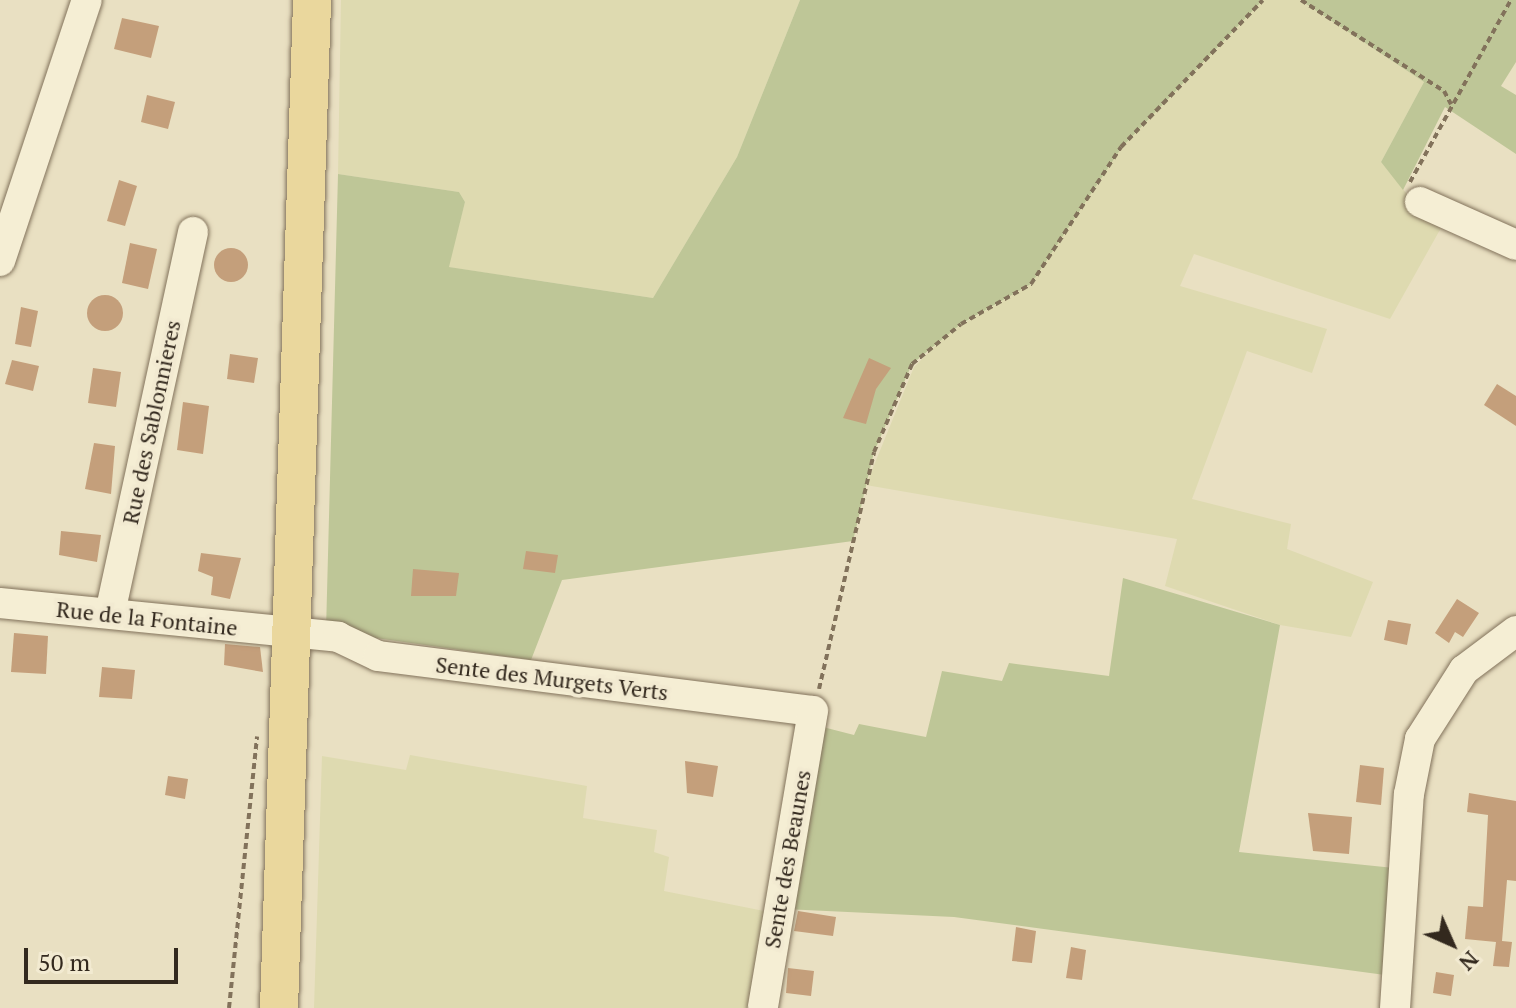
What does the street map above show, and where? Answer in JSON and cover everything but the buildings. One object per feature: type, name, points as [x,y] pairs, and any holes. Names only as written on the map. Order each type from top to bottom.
[{"type":"main road","points":[[279,1008],[294,634],[312,0]]},
{"type":"street","points":[[0,261],[87,0]]},
{"type":"street","points":[[1420,202],[1516,245]]},
{"type":"street","name":"Rue des Sablonnieres","points":[[110,613],[193,232]]},
{"type":"street","name":"Rue de la Fontaine","points":[[0,603],[294,634]]},
{"type":"street","points":[[1395,1008],[1409,794],[1420,739],[1464,670],[1516,631]]},
{"type":"street","name":"Sente des Murgets Verts","points":[[294,634],[338,637],[378,656],[813,711]]},
{"type":"street","name":"Sente des Beaunes","points":[[763,1008],[813,711]]},
{"type":"path","points":[[813,711],[874,452],[912,364],[961,324],[1031,284],[1121,147],[1263,0]]},
{"type":"path","points":[[1301,0],[1444,91],[1451,104]]},
{"type":"path","points":[[1420,202],[1408,178],[1511,0]]},
{"type":"path","points":[[229,1008],[258,727]]},
{"type":"shaded area","points":[[341,0],[800,0],[737,157],[653,298],[448,267],[465,202],[459,192],[338,174]]},
{"type":"shaded area","points":[[1263,0],[1300,0],[1424,82],[1381,162],[1419,209],[1446,219],[1390,319],[1194,254],[1180,286],[1327,329],[1312,373],[1247,351],[1192,499],[1291,524],[1287,549],[1373,582],[1351,637],[1280,625],[1165,586],[1177,539],[866,485],[914,367],[949,332],[1031,284],[1121,147]]},
{"type":"shaded area","points":[[410,755],[587,786],[583,818],[657,830],[654,852],[669,857],[664,891],[769,912],[761,1008],[314,1008],[322,756],[406,770]]},
{"type":"green space","points":[[800,0],[1263,0],[1122,147],[1031,284],[961,324],[912,364],[874,452],[853,541],[562,580],[531,660],[326,631],[338,174],[459,192],[465,202],[449,267],[653,298],[737,157]]},
{"type":"green space","points":[[1300,0],[1516,0],[1516,62],[1501,86],[1516,95],[1516,154],[1445,107],[1403,190],[1381,162],[1424,82]]},
{"type":"green space","points":[[1123,578],[1280,625],[1239,852],[1394,868],[1385,975],[954,917],[784,909],[815,725],[854,735],[859,724],[926,737],[942,671],[1002,681],[1009,663],[1109,676]]}]
